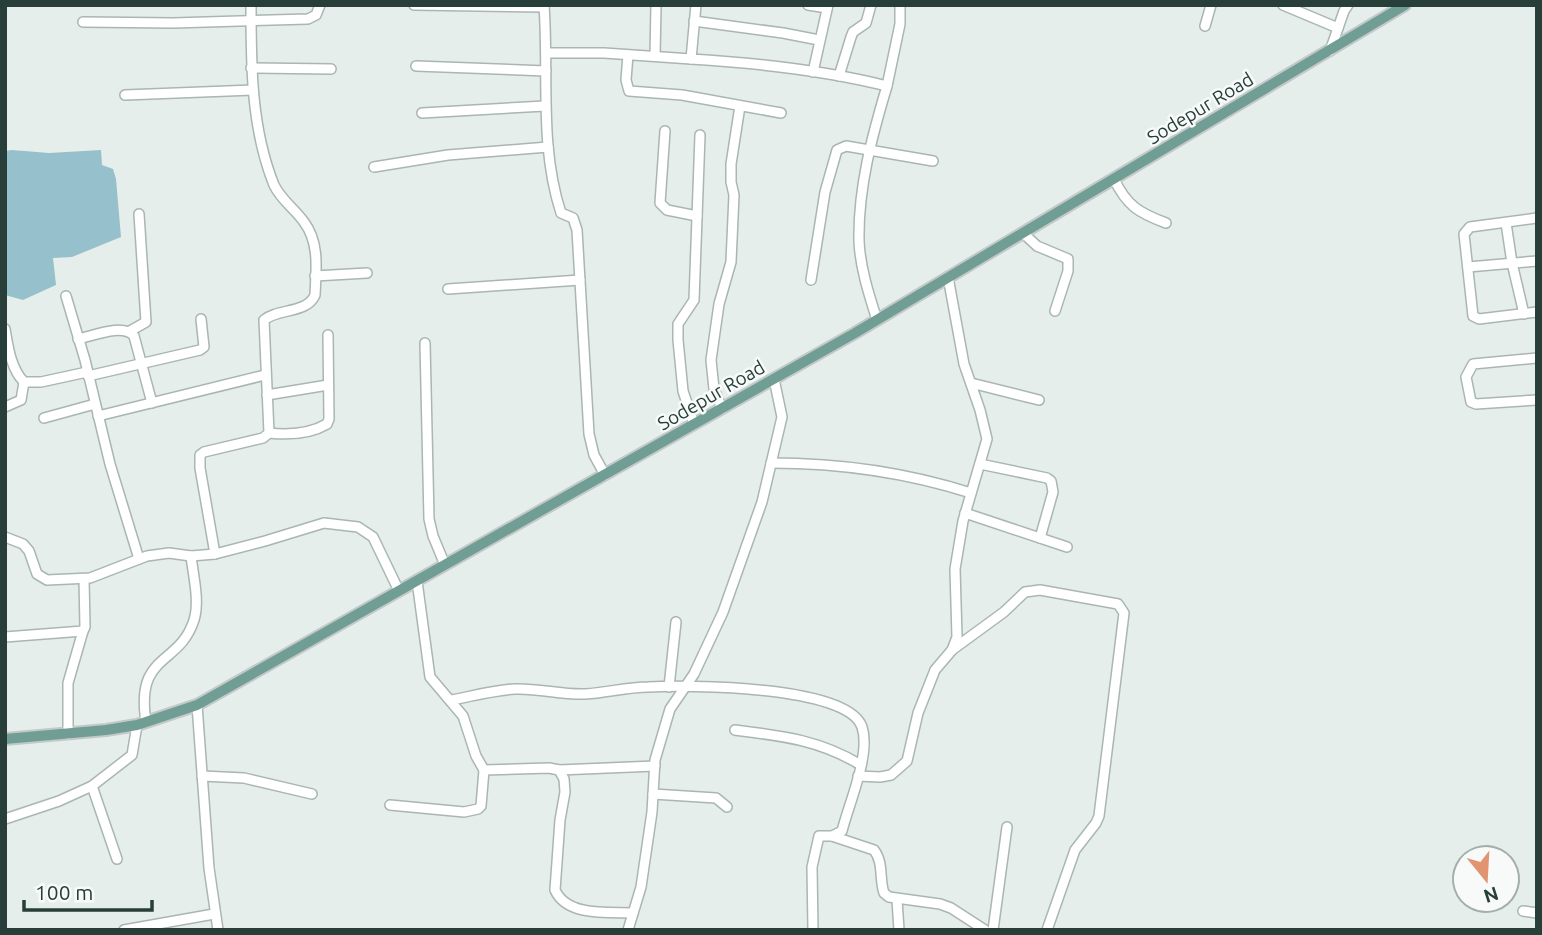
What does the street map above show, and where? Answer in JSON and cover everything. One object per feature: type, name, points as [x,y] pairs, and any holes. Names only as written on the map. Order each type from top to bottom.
[{"type":"main road","name":"Sodepur Road","points":[[5,739],[68,734],[141,723],[197,705],[877,320],[1405,5]]},
{"type":"street","points":[[251,5],[251,68],[264,154],[281,197],[305,223],[312,237],[315,276],[313,300],[303,307],[272,315],[264,320],[269,433]]},
{"type":"street","points":[[83,22],[173,23],[308,19],[316,15],[320,5]]},
{"type":"street","points":[[414,5],[544,6],[545,106],[550,171],[561,213],[573,218],[578,230],[589,434],[594,455],[605,475]]},
{"type":"street","points":[[655,57],[656,5]]},
{"type":"street","points":[[691,59],[695,5]]},
{"type":"street","points":[[808,5],[828,7],[813,72]]},
{"type":"street","points":[[839,76],[853,32],[866,23],[870,5]]},
{"type":"street","points":[[877,320],[859,241],[869,150],[887,86],[900,24],[900,5]]},
{"type":"street","points":[[1205,26],[1211,5]]},
{"type":"street","points":[[1283,5],[1338,28]]},
{"type":"street","points":[[1330,51],[1348,5]]},
{"type":"street","points":[[694,21],[819,40]]},
{"type":"street","points":[[546,52],[765,64],[887,86]]},
{"type":"street","points":[[628,55],[626,87],[629,91],[682,95],[781,113]]},
{"type":"street","points":[[416,66],[546,71]]},
{"type":"street","points":[[251,68],[331,69]]},
{"type":"street","points":[[125,95],[253,90]]},
{"type":"street","points":[[422,113],[545,106]]},
{"type":"street","points":[[722,409],[714,389],[711,360],[719,304],[731,262],[734,195],[731,164],[740,106]]},
{"type":"street","points":[[665,131],[660,203],[667,210],[696,216]]},
{"type":"street","points":[[694,424],[683,391],[678,324],[694,300],[700,135]]},
{"type":"street","points":[[811,280],[825,192],[837,150],[846,146],[933,161]]},
{"type":"street","points":[[374,167],[448,155],[548,147]]},
{"type":"street","points":[[1114,179],[1123,198],[1144,215],[1166,223]]},
{"type":"street","points":[[78,339],[122,330],[130,331],[146,322],[139,214]]},
{"type":"street","points":[[1537,218],[1470,227],[1465,231],[1473,316],[1479,319],[1537,312]]},
{"type":"street","points":[[1507,223],[1512,263],[1524,314]]},
{"type":"street","points":[[1023,233],[1037,246],[1068,259],[1068,271],[1055,311]]},
{"type":"street","points":[[1468,267],[1537,261]]},
{"type":"street","points":[[315,276],[367,273]]},
{"type":"street","points":[[948,276],[964,364],[987,439],[965,513],[955,569],[957,637],[952,650]]},
{"type":"street","points":[[448,289],[580,280]]},
{"type":"street","points":[[66,296],[110,464],[139,559]]},
{"type":"street","points":[[5,329],[19,377],[24,382],[41,382],[141,365],[205,347],[201,319]]},
{"type":"street","points":[[130,331],[134,336],[152,403]]},
{"type":"street","points":[[215,554],[200,455],[263,438],[269,433],[304,432],[327,424],[328,335]]},
{"type":"street","points":[[425,342],[429,519],[445,565]]},
{"type":"street","points":[[1537,358],[1473,364],[1466,377],[1469,397],[1471,402],[1476,404],[1537,400]]},
{"type":"street","points":[[98,416],[265,375]]},
{"type":"street","points":[[628,930],[641,887],[655,766],[670,709],[694,674],[738,573],[762,502],[782,417],[774,379]]},
{"type":"street","points":[[5,407],[21,400],[24,382]]},
{"type":"street","points":[[971,383],[1039,400]]},
{"type":"street","points":[[267,395],[328,385]]},
{"type":"street","points":[[44,418],[95,404]]},
{"type":"street","points":[[771,463],[816,463],[907,475],[971,493]]},
{"type":"street","points":[[980,464],[1051,481],[1053,492],[1040,538]]},
{"type":"street","points":[[965,513],[1067,547]]},
{"type":"street","points":[[5,537],[23,544],[29,551],[37,574],[42,578],[84,579],[139,559],[169,553],[191,556],[215,554],[324,523],[358,527],[373,537],[399,591]]},
{"type":"street","points":[[5,819],[59,802],[92,786],[132,755],[141,723],[148,677],[187,634],[195,618],[191,556]]},
{"type":"street","points":[[68,734],[68,683],[85,627],[84,579]]},
{"type":"street","points":[[390,805],[464,812],[474,811],[481,806],[484,770],[463,716],[430,677],[417,581]]},
{"type":"street","points":[[858,776],[891,775],[907,761],[918,713],[935,670],[952,650],[1004,612],[1024,592],[1040,590],[1118,604],[1124,613],[1099,816],[1076,850],[1047,930]]},
{"type":"street","points":[[669,687],[676,622]]},
{"type":"street","points":[[5,637],[83,631]]},
{"type":"street","points":[[452,700],[514,689],[583,694],[626,688],[669,687],[747,688],[813,697],[851,713],[862,724],[864,740],[861,765],[842,831],[832,836]]},
{"type":"street","points":[[197,705],[214,914],[218,930]]},
{"type":"street","points":[[736,730],[810,742],[836,750],[861,765]]},
{"type":"street","points":[[484,770],[655,766]]},
{"type":"street","points":[[559,770],[564,779],[565,792],[557,855],[555,890],[558,897],[569,906],[594,911],[633,913]]},
{"type":"street","points":[[202,776],[244,778],[312,794]]},
{"type":"street","points":[[92,786],[117,859]]},
{"type":"street","points":[[653,794],[716,798],[727,807]]},
{"type":"street","points":[[993,930],[1007,827]]},
{"type":"street","points":[[813,930],[812,867],[819,836],[832,836],[874,850],[881,865],[884,893],[897,900],[940,904],[951,908],[985,930]]},
{"type":"street","points":[[897,900],[899,930]]},
{"type":"street","points":[[1523,911],[1537,913]]},
{"type":"street","points":[[124,930],[214,914]]},
{"type":"water","points":[[101,150],[102,165],[113,169],[116,179],[121,237],[72,257],[53,258],[56,285],[23,300],[5,295],[5,151],[49,153]]}]
